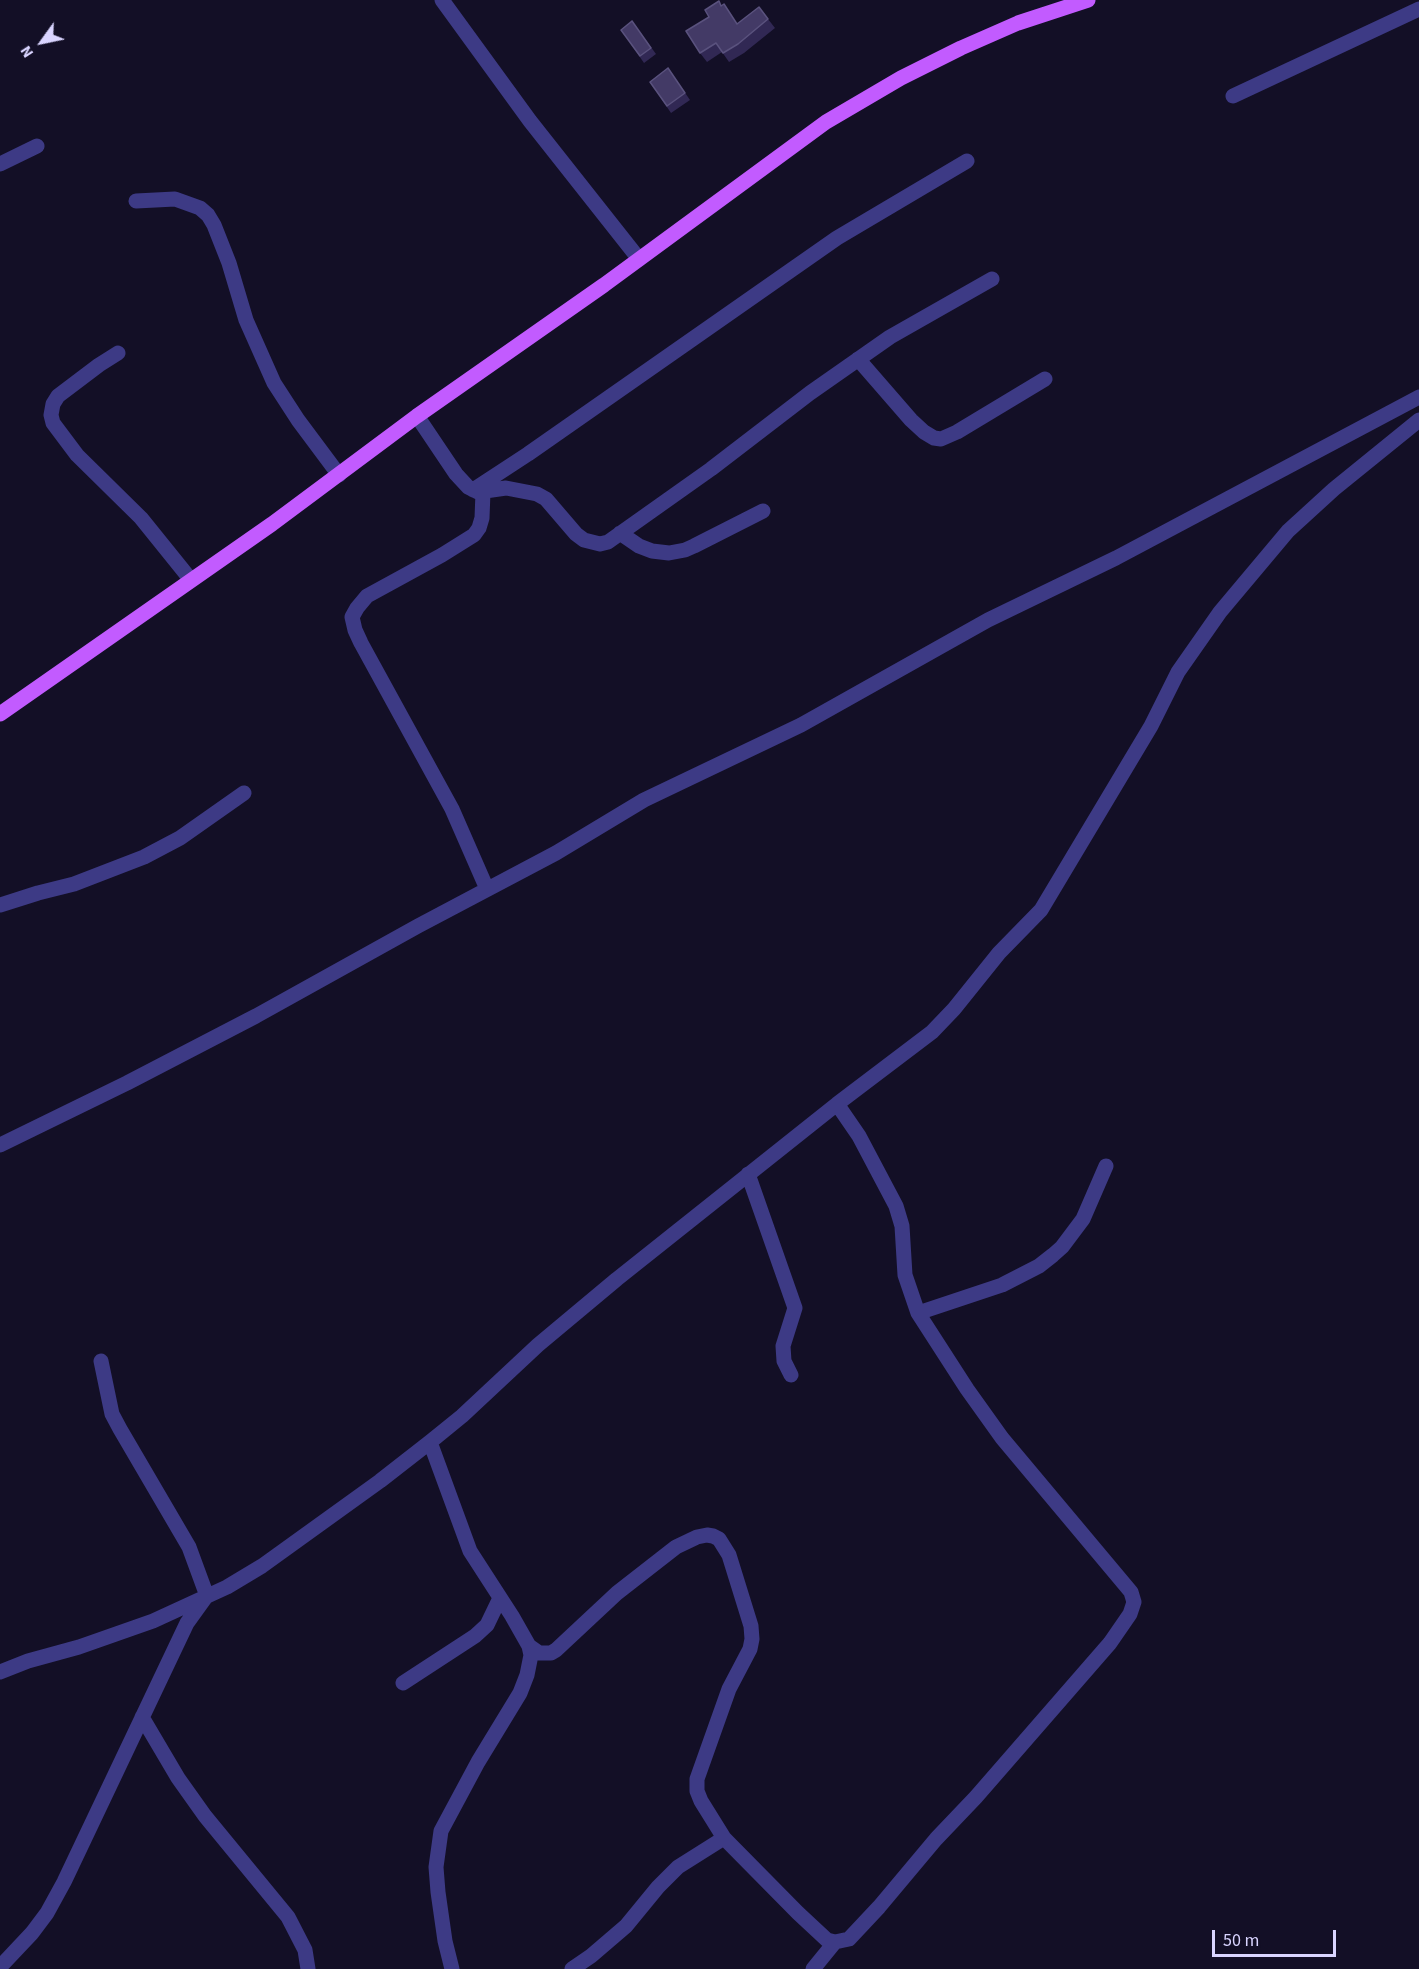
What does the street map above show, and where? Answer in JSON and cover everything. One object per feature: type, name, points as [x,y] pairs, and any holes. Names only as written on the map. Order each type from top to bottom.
[{"type":"main road","points":[[0,714],[339,476],[417,416],[639,260],[826,122],[901,78],[961,48],[1018,23],[1088,0]]},
{"type":"street","points":[[442,0],[530,121],[639,260]]},
{"type":"street","points":[[1233,96],[1419,9]]},
{"type":"street","points":[[0,164],[37,146]]},
{"type":"street","points":[[478,491],[837,238],[967,161]]},
{"type":"street","points":[[136,201],[150,198],[174,199],[200,208],[208,215],[229,263],[246,320],[274,383],[339,476]]},
{"type":"street","points":[[417,416],[456,474],[478,491],[506,488],[537,495],[546,499],[576,534],[592,543],[608,542],[711,469],[858,359],[992,279]]},
{"type":"street","points":[[118,353],[58,396],[53,404],[51,415],[53,423],[77,455],[141,518],[191,580]]},
{"type":"street","points":[[858,359],[924,432],[941,439],[957,432],[1045,379]]},
{"type":"street","points":[[0,1145],[256,1016],[556,853],[644,800],[801,725],[988,620],[1116,558],[1419,397]]},
{"type":"street","points":[[0,1672],[153,1621],[227,1587],[262,1566],[371,1488],[430,1442],[462,1416],[538,1345],[748,1174],[932,1032],[954,1009],[999,953],[1041,910],[1151,726],[1178,672],[1220,612],[1288,531],[1334,489],[1419,420]]},
{"type":"street","points":[[478,491],[482,519],[474,535],[368,596],[352,617],[361,643],[452,809],[487,889]]},
{"type":"street","points":[[620,533],[639,546],[652,551],[669,553],[694,546],[763,511]]},
{"type":"street","points":[[0,905],[74,884],[144,857],[180,838],[244,793]]},
{"type":"street","points":[[529,1646],[539,1653],[550,1653],[556,1650],[617,1593],[676,1547],[707,1535],[719,1539],[729,1555],[752,1626],[752,1639],[750,1649],[729,1689],[697,1779],[697,1791],[724,1838],[798,1913],[827,1940],[835,1942],[849,1939],[879,1907],[936,1839],[976,1797],[1110,1643],[1130,1614],[1134,1602],[1131,1592],[1002,1438],[918,1313],[905,1275],[902,1226],[896,1206],[859,1136],[837,1104]]},
{"type":"street","points":[[918,1313],[1002,1285],[1031,1271],[1053,1255],[1083,1219],[1106,1166]]},
{"type":"street","points":[[748,1174],[795,1308],[783,1346],[784,1361],[790,1375]]},
{"type":"street","points":[[101,1361],[112,1414],[189,1547],[207,1596]]},
{"type":"street","points":[[430,1442],[470,1551],[512,1616],[529,1646],[531,1655],[520,1693],[478,1762],[441,1831],[436,1867],[445,1941],[452,1969]]},
{"type":"street","points":[[0,1967],[32,1933],[64,1882],[187,1623],[207,1596]]},
{"type":"street","points":[[403,1683],[475,1636],[487,1625],[500,1598]]},
{"type":"street","points":[[142,1717],[178,1778],[205,1816],[288,1917],[305,1950],[308,1969]]},
{"type":"street","points":[[572,1969],[626,1926],[678,1867],[724,1838]]},
{"type":"street","points":[[813,1969],[835,1942]]},
{"type":"building","points":[[719,1],[721,6],[724,4],[737,24],[759,7],[768,19],[738,44],[723,53],[716,43],[700,53],[686,31],[709,17],[705,10]]},
{"type":"building","points":[[632,21],[651,48],[640,56],[621,30]]},
{"type":"building","points":[[668,68],[685,93],[667,106],[650,82]]}]
